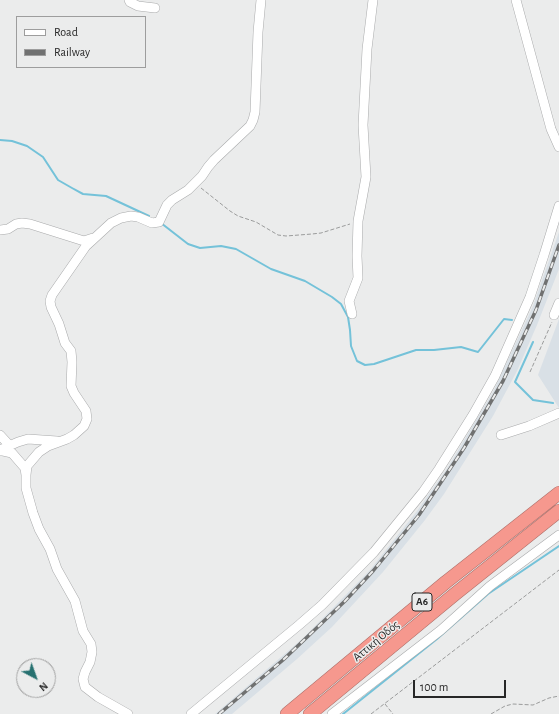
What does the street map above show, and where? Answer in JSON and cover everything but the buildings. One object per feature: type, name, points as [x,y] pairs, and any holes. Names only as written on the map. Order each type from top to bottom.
[{"type":"highway","name":"Αττική Οδός","points":[[287,714],[440,587],[559,493]]},
{"type":"highway","name":"Αττική Οδός","points":[[310,714],[455,594],[559,511]]},
{"type":"street","points":[[129,0],[138,6],[155,8]]},
{"type":"street","points":[[128,714],[98,697],[85,687],[84,679],[92,652],[91,644],[83,631],[75,601],[57,568],[50,549],[39,529],[26,488],[27,466],[32,459],[48,446],[67,440],[74,435],[84,426],[87,419],[86,412],[74,393],[72,386],[72,362],[70,351],[51,307],[50,301],[59,284],[86,246],[111,223],[121,218],[131,216],[138,217],[152,223],[159,222],[167,206],[172,200],[188,190],[202,176],[214,160],[250,126],[255,112],[258,32],[261,0]]},
{"type":"street","points":[[352,314],[349,301],[358,278],[356,256],[358,221],[366,177],[363,125],[367,48],[373,0]]},
{"type":"street","points":[[516,0],[551,129],[559,147]]},
{"type":"street","points":[[191,714],[299,626],[322,605],[374,552],[423,492],[473,415],[495,376],[530,297],[559,206]]},
{"type":"street","points":[[0,230],[8,229],[16,224],[26,223],[84,241],[96,237]]},
{"type":"street","points":[[75,239],[80,251],[79,256]]},
{"type":"street","points":[[554,315],[559,303]]},
{"type":"street","points":[[501,435],[529,426],[559,413]]},
{"type":"street","points":[[0,435],[10,446]]},
{"type":"street","points":[[0,450],[28,439],[58,442]]},
{"type":"street","points":[[0,450],[12,453],[25,468],[26,475]]},
{"type":"street","points":[[332,714],[441,630],[490,586],[559,535]]},
{"type":"path","points":[[191,186],[200,188],[238,216],[256,222],[278,235],[300,236],[321,233],[358,221]]},
{"type":"path","points":[[530,372],[554,315]]},
{"type":"path","points":[[371,714],[559,570]]},
{"type":"path","points":[[491,714],[505,706],[520,704],[533,705],[549,698],[559,696]]},
{"type":"path","points":[[384,704],[393,714]]},
{"type":"shaded area","points":[[559,232],[559,269],[517,371],[493,416],[444,494],[383,572],[332,627],[232,714],[215,714],[302,639],[333,608],[370,570],[417,511],[448,467],[493,392],[533,306]]},
{"type":"shaded area","points":[[559,319],[559,408],[538,375]]},
{"type":"waterway","points":[[0,140],[12,141],[27,146],[43,157],[58,180],[83,194],[106,196],[149,216]]},
{"type":"waterway","points":[[161,223],[188,244],[200,248],[221,246],[236,249],[271,269],[305,281],[332,297],[341,304],[348,317],[351,346],[357,361],[365,365],[374,364],[416,350],[461,347],[478,352],[504,319],[512,320]]},
{"type":"waterway","points":[[533,342],[515,382],[533,400],[553,403]]},
{"type":"waterway","points":[[343,714],[437,639],[488,594],[559,546]]},
{"type":"railway","points":[[219,714],[283,660],[345,601],[373,571],[419,515],[464,448],[503,381],[536,310],[559,245]]}]
